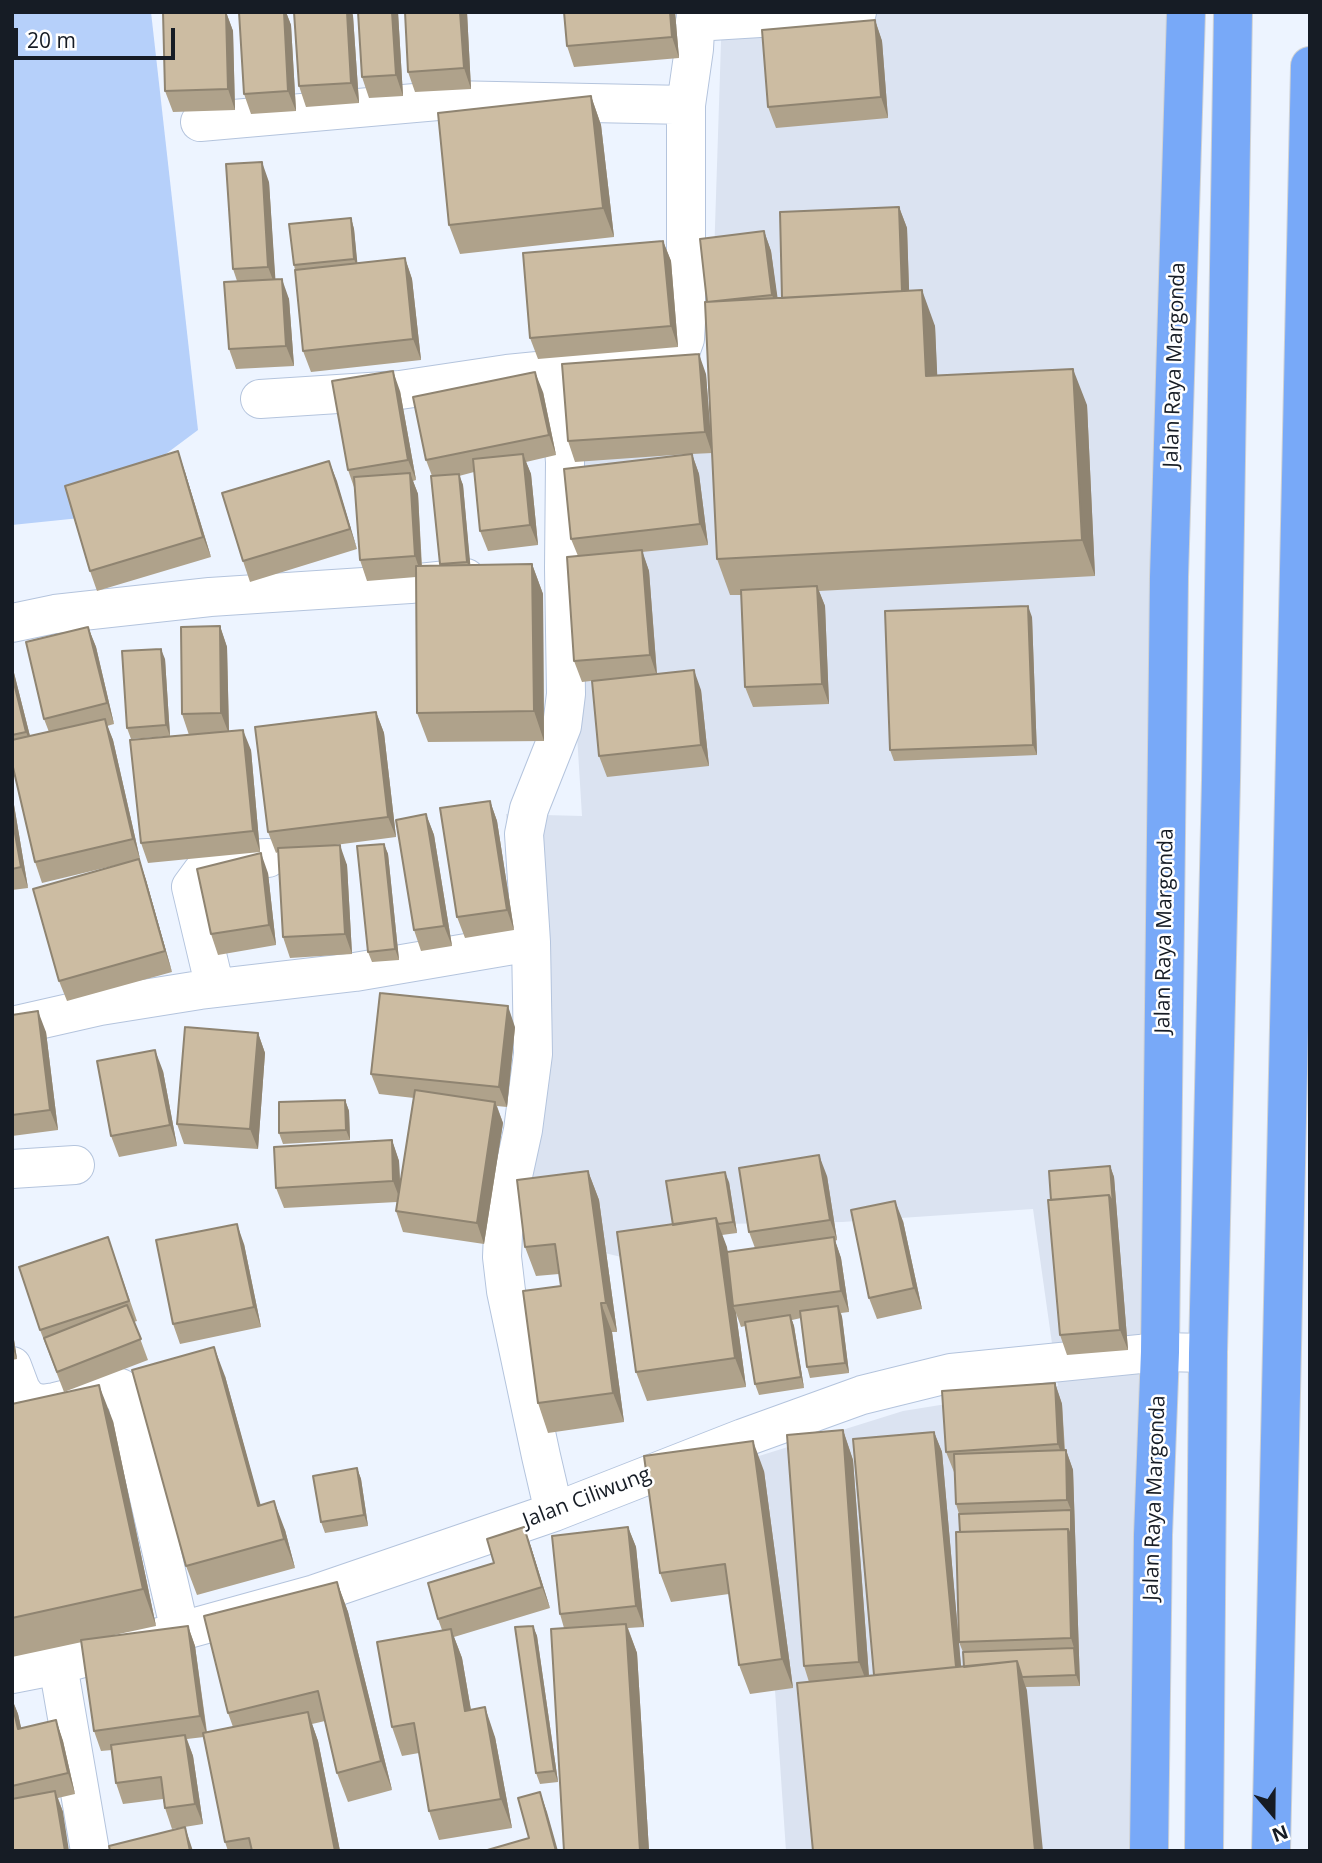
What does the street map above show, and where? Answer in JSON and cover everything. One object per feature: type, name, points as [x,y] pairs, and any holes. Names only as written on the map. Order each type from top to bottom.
[{"type":"highway","name":"Jalan Raya Margonda","points":[[1149,1851],[1153,1535],[1160,1352],[1169,577],[1186,12]]},
{"type":"highway","points":[[1203,1851],[1208,1353],[1221,780],[1233,12]]},
{"type":"highway","points":[[1272,1851],[1310,66]]},
{"type":"street","points":[[260,399],[400,390],[558,369],[607,369],[654,364],[675,356],[681,350],[685,339],[686,104],[694,49],[695,17],[857,12]]},
{"type":"street","points":[[200,122],[449,100],[686,104]]},
{"type":"street","points":[[554,1512],[506,1291],[502,1257],[506,1208],[523,1130],[533,1054],[531,942],[524,834],[528,809],[562,726],[566,694],[565,463],[558,369]]},
{"type":"street","points":[[12,623],[55,614],[210,597],[410,584],[564,568]]},
{"type":"street","points":[[215,988],[191,887],[202,872],[225,860],[268,858]]},
{"type":"street","points":[[12,1026],[100,1006],[215,988],[355,972],[531,942]]},
{"type":"street","points":[[12,1170],[75,1165]]},
{"type":"street","name":"Jalan Ciliwung","points":[[12,1674],[58,1665],[315,1594],[554,1512],[862,1395],[951,1373],[1160,1352],[1208,1353]]},
{"type":"street","points":[[12,1366],[27,1398],[42,1404],[116,1387],[125,1394],[180,1631]]},
{"type":"street","points":[[58,1665],[90,1851]]},
{"type":"shaded area","points":[[12,12],[151,12],[198,430],[80,518],[12,525]]},
{"type":"shaded area","points":[[722,12],[1171,12],[1146,1851],[786,1851],[759,1456],[903,1411],[1058,1386],[1033,1209],[842,1222],[719,1224],[705,1277],[521,1233],[530,1035],[506,814],[582,816],[557,411],[709,410]]},
{"type":"building","points":[[163,12],[226,12],[228,89],[165,91]]},
{"type":"building","points":[[239,12],[284,12],[288,91],[244,94]]},
{"type":"building","points":[[294,12],[347,12],[351,83],[299,86]]},
{"type":"building","points":[[358,12],[392,12],[396,75],[362,77]]},
{"type":"building","points":[[405,12],[460,12],[464,68],[408,72]]},
{"type":"building","points":[[564,12],[670,12],[672,37],[567,46]]},
{"type":"building","points":[[875,20],[881,97],[768,107],[762,30]]},
{"type":"building","points":[[591,96],[603,208],[449,225],[438,113]]},
{"type":"building","points":[[262,162],[268,267],[233,269],[226,164]]},
{"type":"building","points":[[899,207],[902,291],[782,298],[780,212]]},
{"type":"building","points":[[351,218],[354,259],[294,265],[289,224]]},
{"type":"building","points":[[764,231],[772,295],[707,302],[700,239]]},
{"type":"building","points":[[663,241],[671,326],[530,338],[523,253]]},
{"type":"building","points":[[405,258],[413,339],[303,351],[295,270]]},
{"type":"building","points":[[282,279],[286,346],[229,349],[224,282]]},
{"type":"building","points":[[922,290],[926,376],[1073,369],[1082,540],[717,559],[705,302]]},
{"type":"building","points":[[699,354],[705,432],[568,441],[562,364]]},
{"type":"building","points":[[393,371],[408,460],[348,470],[332,381]]},
{"type":"building","points":[[535,372],[549,435],[426,460],[413,397]]},
{"type":"building","points":[[178,451],[203,537],[90,571],[65,486]]},
{"type":"building","points":[[523,454],[530,525],[480,531],[473,459]]},
{"type":"building","points":[[692,454],[700,524],[571,539],[564,469]]},
{"type":"building","points":[[329,461],[350,529],[243,561],[222,493]]},
{"type":"building","points":[[410,473],[415,556],[360,560],[354,477]]},
{"type":"building","points":[[459,474],[467,562],[440,564],[431,476]]},
{"type":"building","points":[[642,550],[650,655],[574,661],[567,557]]},
{"type":"building","points":[[532,564],[534,711],[417,713],[416,566]]},
{"type":"building","points":[[817,586],[822,684],[745,687],[741,590]]},
{"type":"building","points":[[1028,606],[1033,745],[890,750],[885,611]]},
{"type":"building","points":[[220,626],[221,713],[182,714],[181,627]]},
{"type":"building","points":[[88,627],[107,703],[44,719],[26,642]]},
{"type":"building","points":[[161,649],[166,725],[127,728],[122,651]]},
{"type":"building","points":[[694,670],[701,745],[599,756],[592,681]]},
{"type":"building","points":[[12,675],[26,732],[12,735]]},
{"type":"building","points":[[376,712],[388,817],[268,832],[255,727]]},
{"type":"building","points":[[105,719],[133,839],[35,862],[12,763],[12,740]]},
{"type":"building","points":[[243,730],[253,831],[141,843],[130,740]]},
{"type":"building","points":[[490,801],[507,910],[457,917],[440,808]]},
{"type":"building","points":[[426,814],[444,926],[414,930],[396,820]]},
{"type":"building","points":[[12,817],[21,867],[12,869]]},
{"type":"building","points":[[384,844],[395,949],[368,952],[357,846]]},
{"type":"building","points":[[340,845],[345,934],[283,937],[278,848]]},
{"type":"building","points":[[261,853],[269,925],[211,934],[197,869]]},
{"type":"building","points":[[139,859],[165,951],[59,981],[33,889]]},
{"type":"building","points":[[380,993],[508,1006],[499,1087],[371,1074]]},
{"type":"building","points":[[38,1011],[50,1110],[12,1115],[12,1015]]},
{"type":"building","points":[[185,1027],[258,1033],[250,1129],[177,1124]]},
{"type":"building","points":[[155,1050],[170,1125],[111,1136],[97,1061]]},
{"type":"building","points":[[415,1090],[495,1102],[477,1223],[396,1211]]},
{"type":"building","points":[[345,1100],[346,1130],[279,1133],[279,1102]]},
{"type":"building","points":[[392,1140],[393,1181],[276,1188],[274,1147]]},
{"type":"building","points":[[819,1155],[830,1220],[749,1232],[739,1168]]},
{"type":"building","points":[[1110,1166],[1113,1205],[1109,1195],[1051,1200],[1049,1171]]},
{"type":"building","points":[[588,1171],[606,1303],[601,1303],[613,1393],[538,1403],[523,1291],[561,1286],[555,1244],[525,1247],[517,1180]]},
{"type":"building","points":[[725,1172],[733,1222],[718,1224],[716,1218],[673,1225],[666,1181]]},
{"type":"building","points":[[1109,1195],[1120,1330],[1060,1335],[1048,1200]]},
{"type":"building","points":[[895,1201],[914,1288],[869,1298],[851,1210]]},
{"type":"building","points":[[716,1218],[735,1358],[636,1372],[617,1232]]},
{"type":"building","points":[[237,1224],[254,1307],[173,1324],[156,1240]]},
{"type":"building","points":[[108,1237],[129,1301],[40,1330],[19,1267]]},
{"type":"building","points":[[834,1237],[841,1291],[733,1306],[727,1252]]},
{"type":"building","points":[[127,1305],[141,1339],[57,1372],[44,1338]]},
{"type":"building","points":[[838,1306],[845,1363],[807,1367],[800,1311]]},
{"type":"building","points":[[790,1315],[801,1377],[755,1384],[745,1322]]},
{"type":"building","points":[[214,1347],[258,1506],[274,1501],[284,1539],[186,1566],[132,1370]]},
{"type":"building","points":[[1055,1383],[1058,1444],[946,1452],[942,1391]]},
{"type":"building","points":[[99,1385],[143,1589],[12,1618],[12,1404]]},
{"type":"building","points":[[843,1430],[859,1662],[804,1666],[787,1435]]},
{"type":"building","points":[[934,1432],[956,1667],[874,1675],[853,1439]]},
{"type":"building","points":[[753,1441],[782,1659],[739,1665],[725,1564],[660,1573],[644,1456]]},
{"type":"building","points":[[1066,1450],[1067,1500],[956,1504],[954,1454]]},
{"type":"building","points":[[357,1468],[364,1515],[321,1522],[313,1476]]},
{"type":"building","points":[[1071,1510],[1071,1538],[1068,1529],[960,1532],[959,1514]]},
{"type":"building","points":[[524,1527],[542,1587],[438,1619],[428,1583],[494,1563],[487,1539]]},
{"type":"building","points":[[628,1527],[636,1606],[560,1614],[552,1536]]},
{"type":"building","points":[[1068,1529],[1071,1638],[959,1642],[956,1532]]},
{"type":"building","points":[[337,1582],[381,1761],[337,1773],[318,1691],[228,1713],[204,1616]]},
{"type":"building","points":[[626,1624],[640,1851],[564,1851],[551,1629]]},
{"type":"building","points":[[188,1626],[200,1716],[94,1731],[81,1640]]},
{"type":"building","points":[[533,1626],[554,1771],[536,1773],[515,1627]]},
{"type":"building","points":[[451,1629],[465,1711],[485,1707],[501,1799],[429,1811],[414,1723],[392,1727],[377,1642]]},
{"type":"building","points":[[1074,1648],[1076,1675],[1022,1677],[1017,1661],[964,1667],[963,1652]]},
{"type":"building","points":[[1017,1661],[1035,1851],[813,1851],[797,1683]]},
{"type":"building","points":[[12,1703],[18,1729],[56,1720],[68,1773],[12,1786]]},
{"type":"building","points":[[308,1712],[335,1851],[252,1851],[249,1838],[225,1842],[203,1733]]},
{"type":"building","points":[[185,1735],[195,1804],[165,1808],[161,1777],[116,1783],[111,1745]]},
{"type":"building","points":[[55,1791],[65,1851],[12,1851],[12,1799]]},
{"type":"building","points":[[540,1792],[556,1851],[484,1851],[529,1838],[518,1798]]},
{"type":"building","points":[[185,1827],[190,1851],[110,1851],[109,1846]]}]
